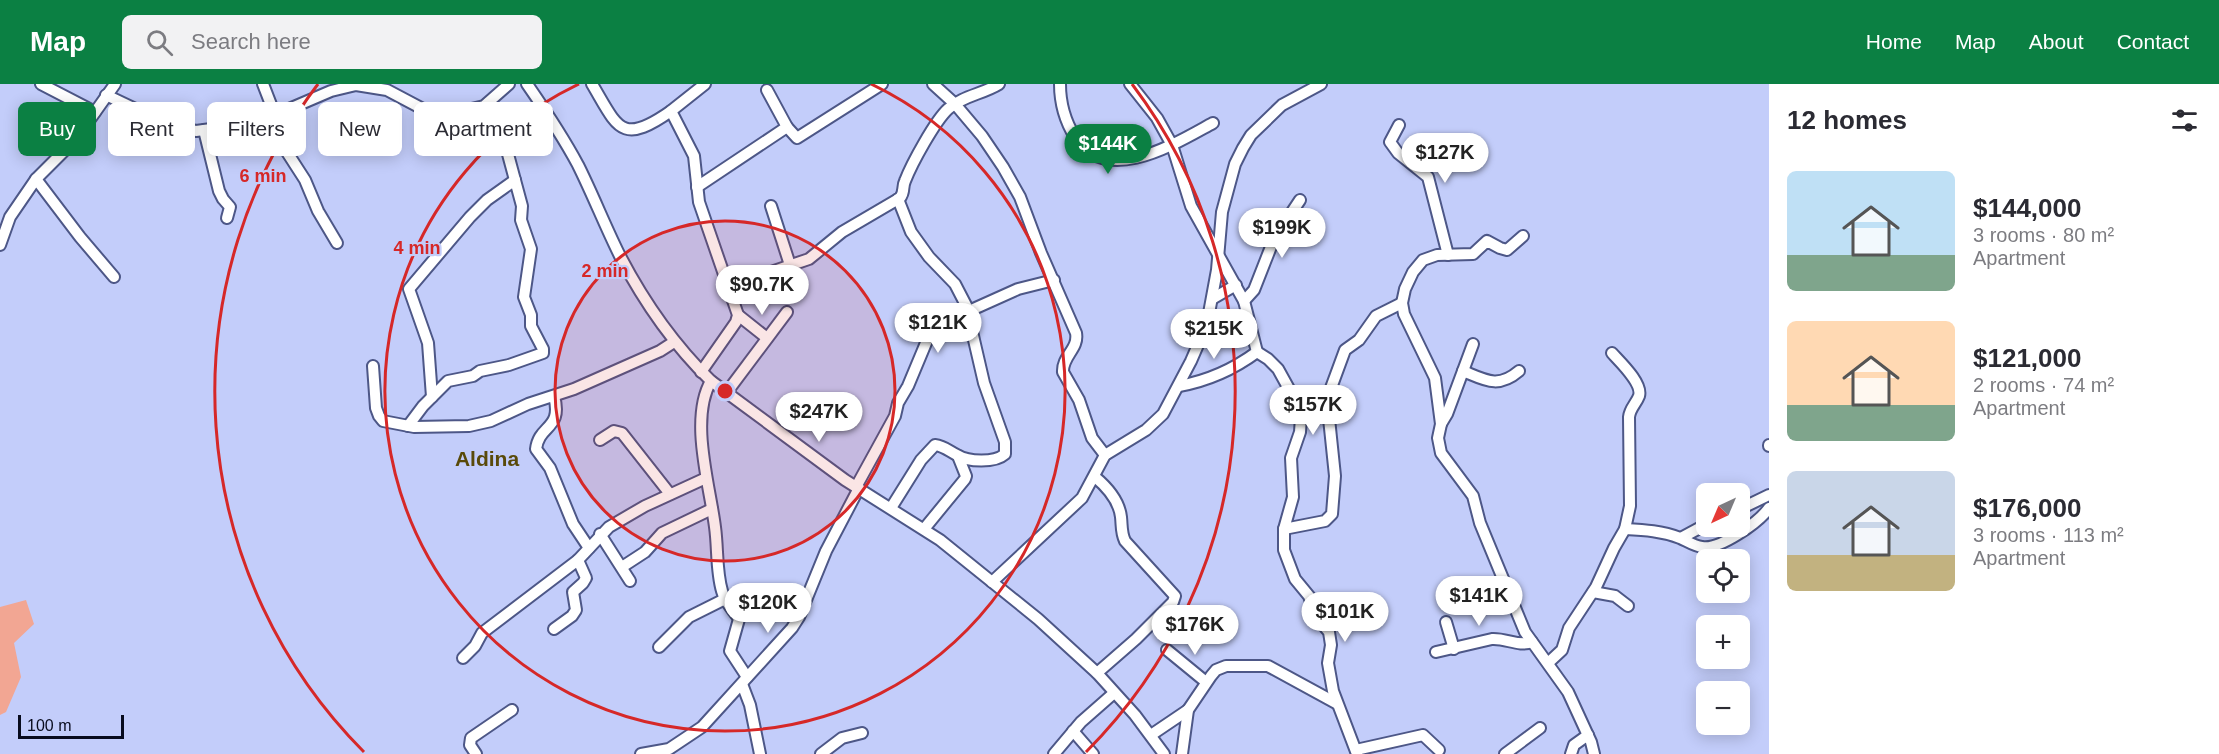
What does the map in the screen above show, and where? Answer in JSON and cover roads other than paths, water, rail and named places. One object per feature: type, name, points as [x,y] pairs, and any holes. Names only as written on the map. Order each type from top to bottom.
[{"type":"street","points":[[41,84],[76,102]]},
{"type":"street","points":[[96,110],[115,84]]},
{"type":"street","points":[[263,84],[267,102]]},
{"type":"street","points":[[489,102],[509,84]]},
{"type":"street","points":[[527,84],[551,118],[578,164],[630,274],[674,342],[701,372],[857,488],[924,529],[1046,626],[1097,673],[1164,754]]},
{"type":"street","points":[[592,84],[615,124],[625,130],[644,128],[671,111],[703,85]]},
{"type":"street","points":[[767,90],[787,127],[796,138],[882,84]]},
{"type":"street","points":[[933,84],[955,104],[982,136],[1020,197],[1077,337],[1076,345],[1063,366],[1063,372],[1078,400],[1092,438],[1105,455]]},
{"type":"street","points":[[730,286],[809,259],[842,232],[898,199],[904,192],[906,179],[935,126],[948,110],[955,104],[999,84]]},
{"type":"street","points":[[1060,84],[1064,113],[1074,136],[1087,151],[1101,159],[1115,161],[1135,157],[1172,145],[1213,123]]},
{"type":"street","points":[[1130,84],[1157,118],[1172,145],[1191,207],[1244,301],[1257,352],[1278,369],[1294,398],[1301,417],[1300,432],[1291,458],[1293,497],[1284,529],[1284,550],[1295,579],[1309,596],[1315,615],[1329,632],[1328,663],[1336,703],[1357,752],[1423,735],[1439,750]]},
{"type":"street","points":[[992,582],[1082,498],[1105,455],[1146,430],[1160,417],[1179,386],[1207,324],[1222,212],[1235,164],[1251,135],[1282,105],[1321,84]]},
{"type":"street","points":[[305,102],[331,91],[356,85],[387,90],[414,104]]},
{"type":"street","points":[[106,95],[165,123],[184,129],[207,130]]},
{"type":"street","points":[[671,111],[691,147],[703,216],[730,286],[738,315],[736,322],[701,372]]},
{"type":"street","points":[[1399,125],[1390,142],[1398,153],[1428,177],[1448,255]]},
{"type":"street","points":[[697,187],[787,127]]},
{"type":"street","points":[[204,130],[219,191],[230,207],[227,218]]},
{"type":"street","points":[[0,245],[10,217],[36,179],[57,156]]},
{"type":"street","points":[[292,156],[318,211],[337,243]]},
{"type":"street","points":[[408,426],[423,406],[450,380],[471,376],[480,370],[509,365],[543,353],[531,326],[531,315],[524,297],[531,249],[521,220],[522,206],[508,156]]},
{"type":"street","points":[[36,179],[114,277]]},
{"type":"street","points":[[432,397],[428,343],[409,289],[470,217],[487,200],[515,180]]},
{"type":"street","points":[[891,508],[921,460],[932,447],[941,446],[958,456],[973,460],[995,459],[1003,456],[1006,449],[1003,433],[984,383],[969,311],[955,284],[929,257],[911,232],[898,199]]},
{"type":"street","points":[[1244,301],[1254,290],[1274,239],[1300,200]]},
{"type":"street","points":[[771,206],[790,265]]},
{"type":"street","points":[[1441,424],[1435,378],[1406,322],[1402,303],[1405,289],[1413,272],[1423,260],[1430,256],[1473,255],[1487,241],[1507,250],[1523,236]]},
{"type":"street","points":[[969,311],[1018,289],[1054,280]]},
{"type":"street","points":[[1212,299],[1236,285]]},
{"type":"street","points":[[1284,529],[1325,521],[1332,514],[1335,476],[1328,409],[1331,387],[1345,350],[1359,340],[1376,316],[1402,303]]},
{"type":"street","points":[[727,392],[787,312]]},
{"type":"street","points":[[738,315],[767,338]]},
{"type":"street","points":[[641,754],[669,749],[699,730],[787,634],[799,617],[826,550],[895,416],[898,403],[908,386],[936,319],[940,317],[959,326],[971,327]]},
{"type":"street","points":[[373,366],[379,416],[387,423],[408,426],[476,425],[554,396],[660,351],[674,342]]},
{"type":"street","points":[[1473,345],[1447,414],[1441,424],[1438,438],[1441,453],[1473,496],[1480,523],[1520,619],[1532,642],[1569,692],[1594,754]]},
{"type":"street","points":[[1179,386],[1235,367],[1257,352]]},
{"type":"street","points":[[1548,663],[1562,650],[1569,628],[1593,592],[1625,529],[1630,506],[1629,417],[1640,391],[1629,371],[1612,353]]},
{"type":"street","points":[[1463,371],[1495,382],[1508,379],[1519,371]]},
{"type":"street","points":[[711,381],[705,393],[701,434],[706,478],[721,586],[725,599],[739,621],[730,651],[744,680],[760,754]]},
{"type":"street","points":[[554,396],[558,409],[556,416],[538,442],[536,449],[550,468],[573,524],[589,548]]},
{"type":"street","points":[[600,440],[614,431],[620,432],[670,494]]},
{"type":"street","points":[[924,529],[965,479],[958,456]]},
{"type":"street","points":[[1095,477],[1107,488],[1118,505],[1125,541],[1175,596],[1173,602],[1136,639],[1097,673]]},
{"type":"street","points":[[464,658],[475,646],[482,633],[578,560],[600,534],[620,520],[706,478]]},
{"type":"street","points":[[1750,504],[1769,495]]},
{"type":"street","points":[[1625,529],[1652,530],[1702,547],[1713,546],[1732,538],[1769,508]]},
{"type":"street","points":[[622,567],[645,552],[662,533],[712,509]]},
{"type":"street","points":[[1681,538],[1696,530]]},
{"type":"street","points":[[600,534],[630,581]]},
{"type":"street","points":[[554,629],[572,616],[576,610],[573,592],[584,583],[586,578],[578,560]]},
{"type":"street","points":[[1593,592],[1615,596],[1628,606]]},
{"type":"street","points":[[659,647],[689,616],[725,599]]},
{"type":"street","points":[[1446,622],[1454,649]]},
{"type":"street","points":[[1436,652],[1492,639],[1523,645],[1532,642]]},
{"type":"street","points":[[1167,650],[1206,682]]},
{"type":"street","points":[[1150,735],[1188,710],[1216,670],[1226,666],[1264,666],[1280,672],[1336,703]]},
{"type":"street","points":[[1054,754],[1073,731],[1114,693]]},
{"type":"street","points":[[476,754],[470,745],[471,738],[512,710]]},
{"type":"street","points":[[1182,754],[1188,710]]},
{"type":"street","points":[[1505,754],[1540,728]]},
{"type":"street","points":[[1073,731],[1093,754]]},
{"type":"street","points":[[821,754],[842,738],[862,733]]},
{"type":"street","points":[[1571,754],[1574,745],[1588,735]]},
{"type":"district","name":"Aldina","points":[[487,458]]}]
